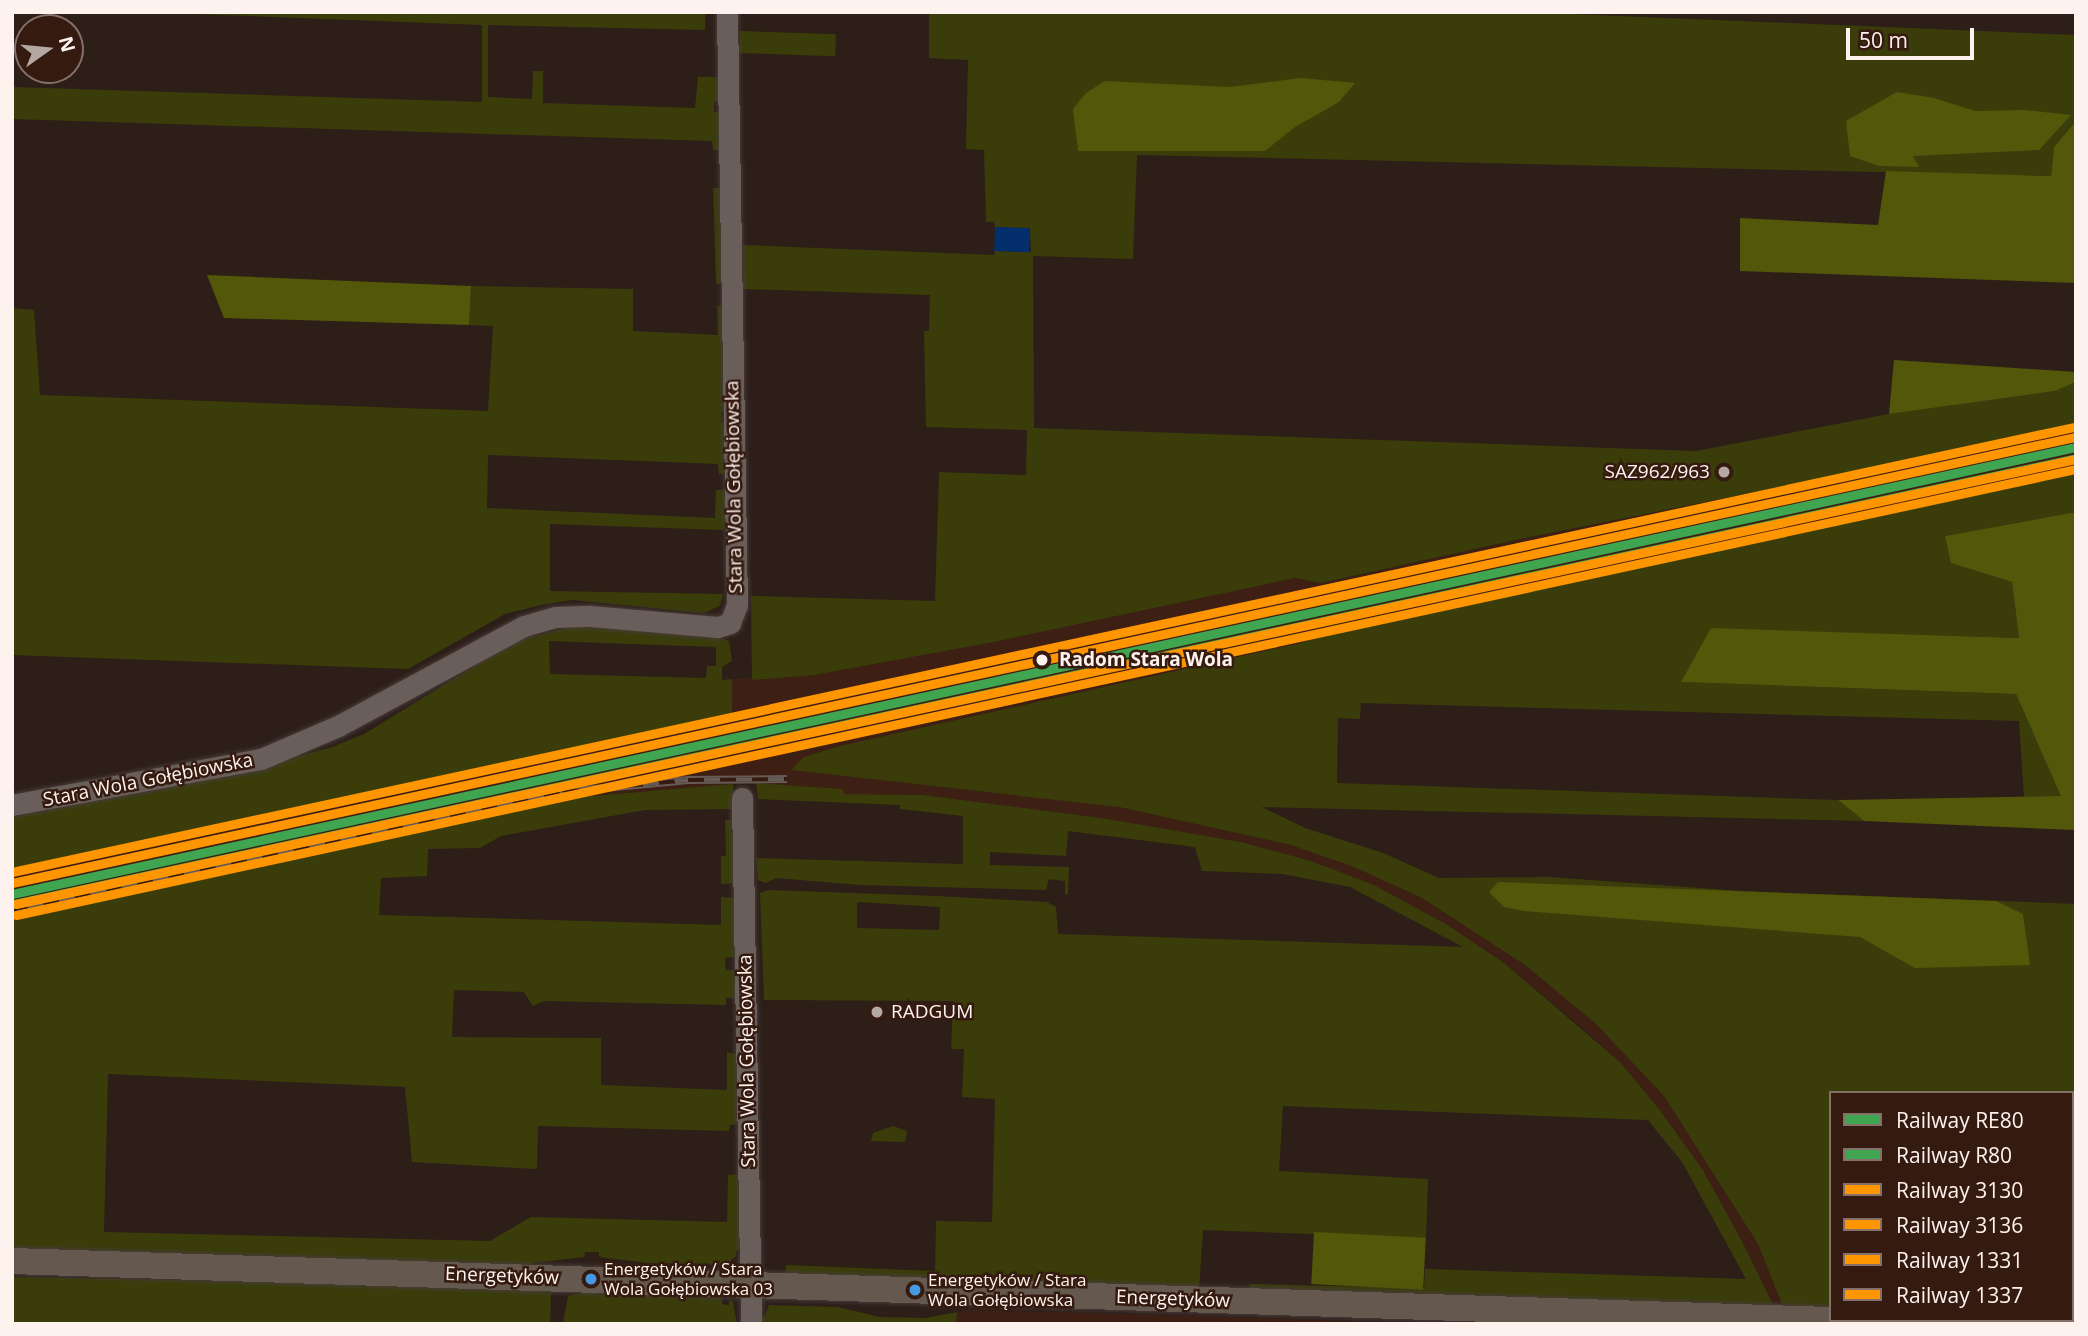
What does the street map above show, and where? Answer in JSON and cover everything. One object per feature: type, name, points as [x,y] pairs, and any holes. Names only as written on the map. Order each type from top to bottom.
[{"type":"main road","name":"Energetyków","points":[[12,1261],[1829,1320]]},
{"type":"main road","points":[[1890,1322],[1939,1324]]},
{"type":"street","name":"Stara Wola Gołębiowska","points":[[12,805],[261,759],[338,726],[524,626],[556,617],[590,616],[718,627],[730,623],[737,605],[727,12]]},
{"type":"street","name":"Stara Wola Gołębiowska","points":[[742,798],[751,1324]]},
{"type":"shaded area","points":[[143,12],[705,12],[705,30],[488,25],[488,97],[532,99],[533,71],[543,71],[543,103],[695,108],[698,77],[718,77],[720,101],[714,102],[714,112],[721,112],[720,150],[713,150],[712,141],[12,119],[12,87],[482,102],[482,25]]},
{"type":"shaded area","points":[[929,12],[1525,12],[2076,35],[2076,121],[2054,147],[2051,176],[1137,155],[1133,259],[1033,256],[1034,428],[1696,451],[1889,414],[2055,391],[2076,382],[2076,428],[1520,539],[1321,583],[1295,578],[994,642],[814,675],[752,680],[751,596],[935,601],[939,472],[1026,475],[1027,430],[926,427],[924,331],[929,331],[930,295],[743,289],[743,245],[994,255],[995,251],[1031,252],[1030,228],[995,227],[994,222],[986,222],[984,150],[966,149],[968,60],[929,58]]},
{"type":"shaded area","points":[[740,31],[836,34],[835,56],[739,53]]},
{"type":"shaded area","points":[[1301,78],[1355,83],[1339,102],[1295,127],[1265,151],[1078,151],[1073,109],[1086,93],[1105,81],[1229,87]]},
{"type":"shaded area","points":[[1897,92],[1934,98],[1975,111],[2025,110],[2071,115],[2039,150],[1913,156],[1919,167],[1879,166],[1850,156],[1846,121]]},
{"type":"shaded area","points":[[2076,121],[2076,283],[1740,271],[1740,218],[1878,225],[1886,171],[2051,176],[2054,147]]},
{"type":"shaded area","points":[[713,188],[721,188],[722,283],[716,284]]},
{"type":"shaded area","points":[[207,275],[471,286],[469,325],[224,318]]},
{"type":"shaded area","points":[[471,286],[633,289],[633,331],[718,335],[717,306],[724,306],[727,411],[721,412],[721,422],[725,423],[726,473],[719,475],[718,464],[488,455],[487,508],[715,518],[716,490],[725,490],[729,522],[724,523],[724,530],[550,524],[550,591],[723,594],[720,606],[704,613],[572,600],[541,605],[505,614],[408,669],[12,655],[12,308],[34,310],[40,395],[488,411],[493,326],[469,325]]},
{"type":"shaded area","points":[[1894,360],[2076,372],[2076,382],[2055,391],[1889,414]]},
{"type":"shaded area","points":[[2076,428],[2076,471],[1330,626],[1305,642],[792,770],[1119,807],[1291,845],[1354,867],[1422,898],[1525,965],[1596,1024],[1664,1096],[1758,1244],[1784,1309],[1775,1309],[1703,1170],[1659,1109],[1620,1062],[1578,1024],[1504,963],[1446,924],[1374,885],[1311,861],[1241,842],[1102,818],[923,795],[843,794],[843,789],[749,783],[568,798],[12,917],[12,870],[732,716],[732,679],[814,675],[994,642],[1295,578],[1321,583],[1520,539]]},
{"type":"shaded area","points":[[2076,471],[2076,512],[1945,536],[1952,563],[2012,582],[2019,638],[1791,631],[1682,682],[2016,694],[2062,796],[2024,797],[2019,721],[1361,703],[1360,719],[1338,718],[1337,783],[1838,800],[1864,821],[1262,807],[1305,828],[1383,853],[1439,878],[1549,877],[1742,891],[2076,904],[2076,1316],[2074,1091],[1829,1091],[1829,1310],[1784,1309],[1758,1244],[1664,1096],[1596,1024],[1525,965],[1422,898],[1354,867],[1291,845],[1119,807],[791,770],[804,757],[840,746],[1305,642],[1330,626]]},
{"type":"shaded area","points":[[2076,512],[2076,830],[1864,821],[1838,800],[2061,796],[2016,694],[1681,682],[1711,628],[2019,638],[2012,582],[1951,563],[1945,536]]},
{"type":"shaded area","points":[[576,626],[716,637],[729,641],[732,661],[722,667],[722,680],[732,679],[732,717],[12,870],[12,817],[240,772],[332,747],[364,734],[517,640]],"holes":[[[549,641],[716,647],[716,666],[707,666],[706,678],[550,674]]]},
{"type":"shaded area","points":[[756,783],[843,789],[844,794],[923,795],[1102,818],[1241,842],[1311,861],[1374,885],[1446,924],[1504,963],[1620,1062],[1659,1109],[1703,1170],[1775,1309],[1247,1292],[1250,1284],[1424,1288],[1425,1269],[1746,1279],[1682,1162],[1648,1120],[1283,1106],[1279,1171],[1428,1179],[1426,1238],[1203,1230],[1199,1290],[785,1275],[786,1265],[935,1271],[936,1221],[992,1222],[995,1099],[962,1097],[964,1049],[951,1049],[953,1001],[764,1000],[760,893],[768,890],[1047,902],[1056,907],[1058,934],[1463,947],[1350,887],[1283,874],[1202,871],[1195,847],[1068,831],[1066,856],[990,852],[990,865],[1069,867],[1068,894],[1065,894],[1065,881],[1049,879],[1046,890],[860,885],[776,878],[766,883],[758,880],[756,858],[963,864],[963,816],[900,809],[900,805],[758,799]],"holes":[[[857,902],[940,907],[939,930],[857,928]]]},
{"type":"shaded area","points":[[733,784],[734,809],[645,810],[501,836],[480,848],[428,849],[427,876],[381,878],[379,915],[721,925],[721,897],[737,898],[735,957],[725,958],[726,970],[736,970],[738,998],[726,998],[726,1005],[544,1001],[533,1006],[524,992],[454,990],[452,1037],[601,1038],[601,1085],[727,1090],[727,1052],[739,1055],[740,1124],[730,1125],[729,1131],[538,1126],[537,1169],[412,1162],[405,1087],[108,1074],[104,1232],[490,1241],[531,1217],[727,1222],[728,1175],[742,1174],[743,1250],[737,1250],[736,1256],[726,1265],[648,1263],[599,1257],[599,1252],[585,1252],[584,1257],[533,1263],[532,1269],[12,1251],[12,917],[568,798]]},
{"type":"shaded area","points":[[725,820],[736,820],[737,883],[721,884],[721,856],[726,856]]},
{"type":"shaded area","points":[[1498,882],[1996,901],[2023,914],[2030,965],[1915,968],[1860,937],[1524,911],[1504,907],[1489,892]]},
{"type":"shaded area","points":[[893,1126],[907,1131],[905,1142],[871,1141],[873,1133]]},
{"type":"shaded area","points":[[1314,1232],[1426,1238],[1423,1290],[1311,1284]]},
{"type":"shaded area","points":[[12,1277],[542,1286],[551,1292],[550,1324],[12,1324]]},
{"type":"shaded area","points":[[593,1290],[717,1293],[717,1298],[722,1298],[722,1304],[729,1305],[730,1299],[733,1302],[737,1324],[563,1324],[568,1296]]},
{"type":"shaded area","points":[[769,1305],[838,1307],[879,1317],[926,1318],[957,1312],[956,1324],[758,1324],[758,1317],[764,1317]]},
{"type":"shaded area","points":[[971,1310],[1431,1324],[956,1324],[957,1312]]},
{"type":"water","points":[[995,227],[1030,228],[1029,252],[994,251]]},
{"type":"railway","points":[[12,910],[563,792],[688,780],[787,779]]},
{"type":"rail line","name":"1331","points":[[12,872],[2074,427]]},
{"type":"rail line","name":"3130","points":[[12,883],[2074,437]]},
{"type":"rail line","name":"RE80","points":[[12,894],[2076,447]]},
{"type":"rail line","name":"R80","points":[[14,904],[2076,458]]},
{"type":"rail line","name":"1337","points":[[16,904],[2076,459]]},
{"type":"rail line","name":"3136","points":[[16,915],[2076,469]]},
{"type":"place","name":"SAZ962/963","points":[[1724,472]]},
{"type":"place","name":"Radom Stara Wola","points":[[1042,660]]},
{"type":"place","name":"RADGUM","points":[[877,1012]]},
{"type":"place","name":"Energetyków / Stara Wola Gołębiowska 03","points":[[591,1279]]},
{"type":"place","name":"Energetyków / Stara Wola Gołębiowska","points":[[915,1290]]}]
